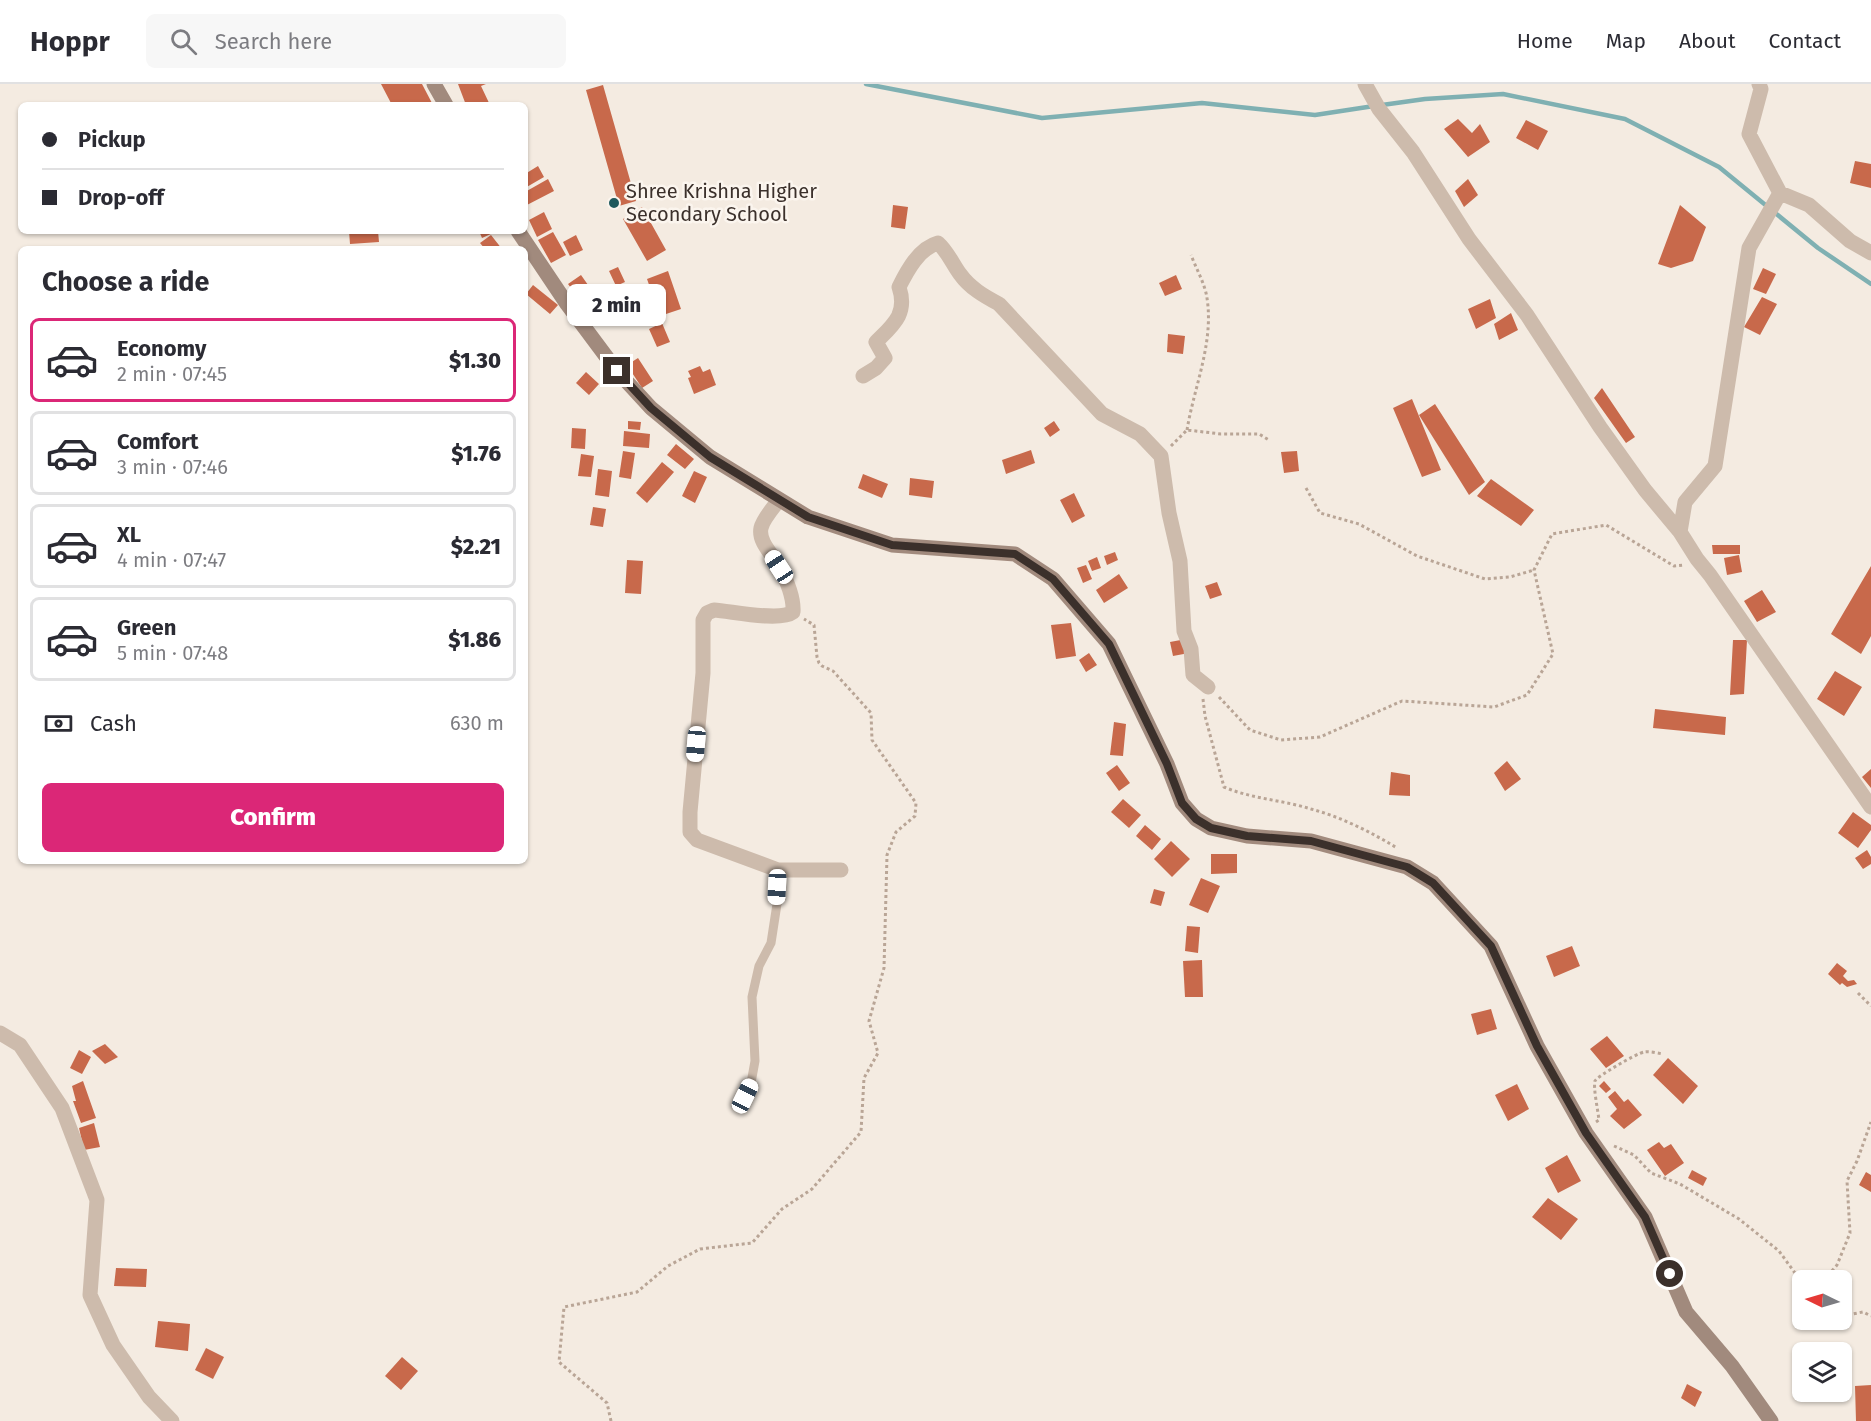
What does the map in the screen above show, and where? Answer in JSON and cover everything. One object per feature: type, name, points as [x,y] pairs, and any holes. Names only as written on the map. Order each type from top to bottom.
[{"type":"main road","points":[[434,84],[444,102]]},
{"type":"main road","points":[[520,234],[567,304],[617,371],[651,408],[710,457],[808,517],[892,545],[1015,554],[1053,579],[1109,644],[1167,764],[1182,803],[1196,819],[1211,828],[1247,836],[1311,841],[1407,867],[1433,883],[1491,946],[1537,1046],[1586,1133],[1645,1217],[1686,1312],[1732,1365],[1771,1421]]},
{"type":"street","points":[[1365,84],[1379,109],[1413,152],[1469,239],[1527,315],[1600,427],[1680,532],[1697,560],[1710,575],[1871,807]]},
{"type":"street","points":[[1759,84],[1761,89],[1749,134],[1780,193],[1809,205],[1850,241],[1871,253]]},
{"type":"street","points":[[1680,532],[1685,502],[1716,466],[1749,248],[1780,193]]},
{"type":"street","points":[[863,376],[876,368],[885,358],[876,342],[898,320],[903,300],[899,287],[905,274],[930,245],[938,243],[945,249],[961,276],[979,293],[999,304],[1102,414],[1140,434],[1161,456],[1169,513],[1180,561],[1184,632],[1191,649],[1193,675],[1208,687]]},
{"type":"street","points":[[778,500],[761,526],[760,534],[779,567],[794,604],[792,612],[789,615],[778,616],[714,610],[707,613],[703,620],[703,673],[690,832],[697,840],[778,870],[841,870]]},
{"type":"street","points":[[0,1033],[20,1045],[62,1108],[97,1200],[90,1294],[113,1345],[149,1396],[172,1421]]},
{"type":"lane","points":[[739,1108],[751,1083],[755,1061],[752,997],[759,966],[771,943],[777,904],[778,870]]},
{"type":"path","points":[[1161,456],[1187,430],[1203,363],[1208,318],[1207,297],[1191,255]]},
{"type":"path","points":[[1187,430],[1221,434],[1259,434],[1269,440]]},
{"type":"path","points":[[1306,488],[1320,513],[1359,524],[1417,556],[1485,579],[1510,577],[1534,570]]},
{"type":"path","points":[[1402,850],[1375,834],[1312,809],[1224,787],[1202,701],[1208,687],[1227,703],[1250,730],[1281,740],[1320,737],[1402,701],[1494,707],[1527,695],[1553,654],[1534,570],[1552,534],[1606,525],[1674,566],[1689,564],[1697,560]]},
{"type":"path","points":[[611,1421],[608,1402],[559,1362],[564,1307],[637,1292],[668,1266],[700,1249],[752,1243],[782,1209],[812,1189],[861,1132],[864,1078],[878,1053],[869,1021],[884,968],[887,855],[896,832],[915,816],[916,802],[872,740],[871,714],[832,671],[819,663],[816,657],[814,625],[792,612]]},
{"type":"path","points":[[1858,993],[1871,1006]]},
{"type":"path","points":[[1663,1054],[1645,1052],[1631,1056],[1614,1069],[1598,1076],[1594,1083],[1599,1120],[1586,1133],[1634,1155],[1651,1173],[1680,1184],[1739,1219],[1779,1251],[1793,1270]]},
{"type":"path","points":[[1833,1270],[1837,1265],[1850,1233],[1847,1181],[1871,1122]]},
{"type":"path","points":[[1852,1314],[1863,1312],[1871,1316]]},
{"type":"building","points":[[381,84],[422,84],[431,102],[390,102]]},
{"type":"building","points":[[458,84],[486,84],[481,86],[489,102],[465,102]]},
{"type":"building","points":[[603,85],[636,201],[619,206],[586,90]]},
{"type":"building","points":[[1458,119],[1472,133],[1480,124],[1490,142],[1468,157],[1444,129]]},
{"type":"building","points":[[1526,120],[1548,131],[1538,150],[1516,138]]},
{"type":"building","points":[[1855,161],[1871,164],[1871,188],[1850,183]]},
{"type":"building","points":[[538,166],[544,177],[528,186],[528,172]]},
{"type":"building","points":[[548,179],[554,191],[528,204],[528,190]]},
{"type":"building","points":[[1468,179],[1478,195],[1464,207],[1455,191]]},
{"type":"building","points":[[893,205],[908,207],[905,229],[891,227]]},
{"type":"building","points":[[1680,205],[1706,227],[1693,261],[1671,268],[1658,264]]},
{"type":"building","points":[[642,207],[666,250],[647,261],[623,219]]},
{"type":"building","points":[[544,212],[552,229],[537,237],[529,220]]},
{"type":"building","points":[[553,232],[566,255],[551,263],[538,240]]},
{"type":"building","points":[[349,234],[378,234],[379,242],[350,244]]},
{"type":"building","points":[[491,235],[500,246],[482,246],[480,243]]},
{"type":"building","points":[[576,235],[583,250],[570,256],[563,242]]},
{"type":"building","points":[[618,267],[625,282],[616,286],[609,271]]},
{"type":"building","points":[[1763,268],[1776,274],[1766,294],[1753,289]]},
{"type":"building","points":[[668,271],[681,309],[660,316],[647,279]]},
{"type":"building","points":[[581,275],[593,292],[581,301],[568,284]]},
{"type":"building","points":[[1176,275],[1182,289],[1165,296],[1159,283]]},
{"type":"building","points":[[533,285],[558,305],[550,314],[528,296]]},
{"type":"building","points":[[1762,297],[1777,304],[1760,335],[1744,327]]},
{"type":"building","points":[[1490,299],[1496,318],[1476,329],[1468,309]]},
{"type":"building","points":[[1511,313],[1518,330],[1499,340],[1494,324]]},
{"type":"building","points":[[662,323],[670,342],[657,347],[649,329]]},
{"type":"building","points":[[1168,334],[1185,336],[1183,354],[1167,352]]},
{"type":"building","points":[[638,358],[653,381],[642,388],[627,365]]},
{"type":"building","points":[[700,366],[703,372],[710,369],[716,385],[694,394],[688,371]]},
{"type":"building","points":[[586,372],[599,384],[589,395],[576,383]]},
{"type":"building","points":[[1602,388],[1635,437],[1626,443],[1594,398]]},
{"type":"building","points":[[1412,399],[1441,470],[1422,477],[1393,408]]},
{"type":"building","points":[[1435,404],[1485,482],[1469,495],[1419,415]]},
{"type":"building","points":[[628,421],[641,422],[640,430],[628,429]]},
{"type":"building","points":[[1054,421],[1060,430],[1050,437],[1044,428]]},
{"type":"building","points":[[572,428],[586,429],[585,449],[571,448]]},
{"type":"building","points":[[624,431],[650,434],[649,448],[623,446]]},
{"type":"building","points":[[676,444],[694,459],[685,469],[667,455]]},
{"type":"building","points":[[1031,450],[1035,463],[1006,474],[1002,460]]},
{"type":"building","points":[[623,451],[635,453],[631,479],[619,477]]},
{"type":"building","points":[[1297,451],[1299,471],[1284,473],[1281,452]]},
{"type":"building","points":[[581,454],[594,456],[591,477],[578,476]]},
{"type":"building","points":[[662,462],[674,472],[647,503],[636,493]]},
{"type":"building","points":[[598,469],[612,471],[609,497],[595,495]]},
{"type":"building","points":[[694,471],[707,477],[695,503],[682,496]]},
{"type":"building","points":[[863,474],[888,484],[882,498],[858,488]]},
{"type":"building","points":[[910,478],[934,481],[932,498],[909,495]]},
{"type":"building","points":[[1491,479],[1534,510],[1521,526],[1477,496]]},
{"type":"building","points":[[1074,493],[1085,516],[1072,523],[1060,500]]},
{"type":"building","points":[[593,507],[606,509],[603,527],[590,525]]},
{"type":"building","points":[[1712,545],[1740,545],[1740,554],[1713,554]]},
{"type":"building","points":[[1115,552],[1118,560],[1107,565],[1104,556]]},
{"type":"building","points":[[1739,555],[1742,572],[1727,575],[1724,558]]},
{"type":"building","points":[[1097,557],[1101,568],[1092,571],[1088,561]]},
{"type":"building","points":[[627,560],[643,561],[641,594],[625,593]]},
{"type":"building","points":[[1086,565],[1092,579],[1083,583],[1077,568]]},
{"type":"building","points":[[1871,566],[1871,636],[1861,654],[1831,634]]},
{"type":"building","points":[[1119,574],[1128,588],[1104,603],[1096,590]]},
{"type":"building","points":[[1217,582],[1222,595],[1210,599],[1205,586]]},
{"type":"building","points":[[1762,590],[1776,612],[1757,622],[1744,601]]},
{"type":"building","points":[[1071,623],[1076,656],[1056,659],[1051,625]]},
{"type":"building","points":[[1186,639],[1189,653],[1173,656],[1170,642]]},
{"type":"building","points":[[1733,640],[1747,640],[1744,694],[1730,695]]},
{"type":"building","points":[[1089,653],[1097,665],[1086,672],[1079,660]]},
{"type":"building","points":[[1835,671],[1862,687],[1844,716],[1817,699]]},
{"type":"building","points":[[1655,709],[1726,717],[1725,735],[1653,728]]},
{"type":"building","points":[[1114,722],[1126,724],[1123,756],[1110,755]]},
{"type":"building","points":[[1507,761],[1521,779],[1505,791],[1494,773]]},
{"type":"building","points":[[1117,765],[1130,783],[1119,791],[1106,773]]},
{"type":"building","points":[[1871,769],[1871,788],[1862,777]]},
{"type":"building","points":[[1391,772],[1410,775],[1410,796],[1389,795]]},
{"type":"building","points":[[1123,799],[1141,815],[1129,828],[1111,812]]},
{"type":"building","points":[[1853,812],[1871,825],[1871,830],[1858,848],[1838,833]]},
{"type":"building","points":[[1145,825],[1161,839],[1152,850],[1136,836]]},
{"type":"building","points":[[1171,841],[1190,859],[1172,877],[1154,859]]},
{"type":"building","points":[[1867,850],[1871,857],[1871,864],[1863,869],[1855,858]]},
{"type":"building","points":[[1211,854],[1237,854],[1237,873],[1211,874]]},
{"type":"building","points":[[1201,878],[1220,886],[1208,913],[1189,905]]},
{"type":"building","points":[[1154,889],[1165,892],[1161,906],[1150,903]]},
{"type":"building","points":[[1187,926],[1200,927],[1198,953],[1185,951]]},
{"type":"building","points":[[1572,946],[1580,966],[1554,977],[1546,956]]},
{"type":"building","points":[[1202,960],[1203,997],[1185,997],[1183,961]]},
{"type":"building","points":[[1837,963],[1847,971],[1843,976],[1848,981],[1854,980],[1857,984],[1847,987],[1842,983],[1840,985],[1828,974]]},
{"type":"building","points":[[1491,1009],[1497,1029],[1477,1035],[1471,1014]]},
{"type":"building","points":[[1607,1036],[1624,1056],[1606,1068],[1590,1049]]},
{"type":"building","points":[[105,1044],[118,1057],[105,1064],[92,1051]]},
{"type":"building","points":[[79,1050],[91,1057],[82,1074],[70,1068]]},
{"type":"building","points":[[1668,1058],[1698,1086],[1683,1104],[1653,1075]]},
{"type":"building","points":[[83,1081],[96,1118],[81,1123],[73,1101],[76,1101],[72,1086]]},
{"type":"building","points":[[1604,1081],[1611,1089],[1606,1093],[1599,1086]]},
{"type":"building","points":[[1517,1084],[1529,1109],[1508,1121],[1495,1095]]},
{"type":"building","points":[[1615,1091],[1624,1102],[1628,1099],[1642,1115],[1624,1129],[1610,1116],[1617,1109],[1608,1097]]},
{"type":"building","points":[[94,1123],[100,1147],[84,1150],[79,1128]]},
{"type":"building","points":[[1659,1142],[1664,1148],[1671,1144],[1684,1163],[1665,1176],[1647,1150]]},
{"type":"building","points":[[1567,1155],[1581,1181],[1558,1193],[1545,1168]]},
{"type":"building","points":[[1692,1170],[1707,1178],[1703,1186],[1688,1178]]},
{"type":"building","points":[[1866,1172],[1871,1175],[1871,1192],[1859,1185]]},
{"type":"building","points":[[1548,1198],[1578,1219],[1561,1240],[1532,1217]]},
{"type":"building","points":[[116,1268],[147,1269],[146,1287],[114,1286]]},
{"type":"building","points":[[158,1321],[190,1324],[188,1351],[155,1347]]},
{"type":"building","points":[[206,1348],[224,1357],[213,1379],[195,1370]]},
{"type":"building","points":[[402,1357],[418,1371],[401,1390],[385,1376]]},
{"type":"building","points":[[1687,1384],[1702,1392],[1695,1407],[1681,1398]]},
{"type":"building","points":[[1871,1385],[1871,1421],[1856,1421],[1855,1386]]},
{"type":"waterway","points":[[866,84],[1042,118],[1202,103],[1315,115],[1374,106]]},
{"type":"waterway","points":[[1382,105],[1425,99],[1503,94],[1625,119],[1719,167],[1818,248],[1871,284]]},
{"type":"place","name":"Shree Krishna Higher Secondary School","points":[[614,203]]},
{"type":"route","points":[[617,371],[651,408],[710,457],[808,517],[892,545],[1015,554],[1053,579],[1109,644],[1167,764],[1182,803],[1196,819],[1211,828],[1247,836],[1311,841],[1407,867],[1433,883],[1491,946],[1537,1046],[1586,1133],[1645,1217],[1670,1274]]}]
